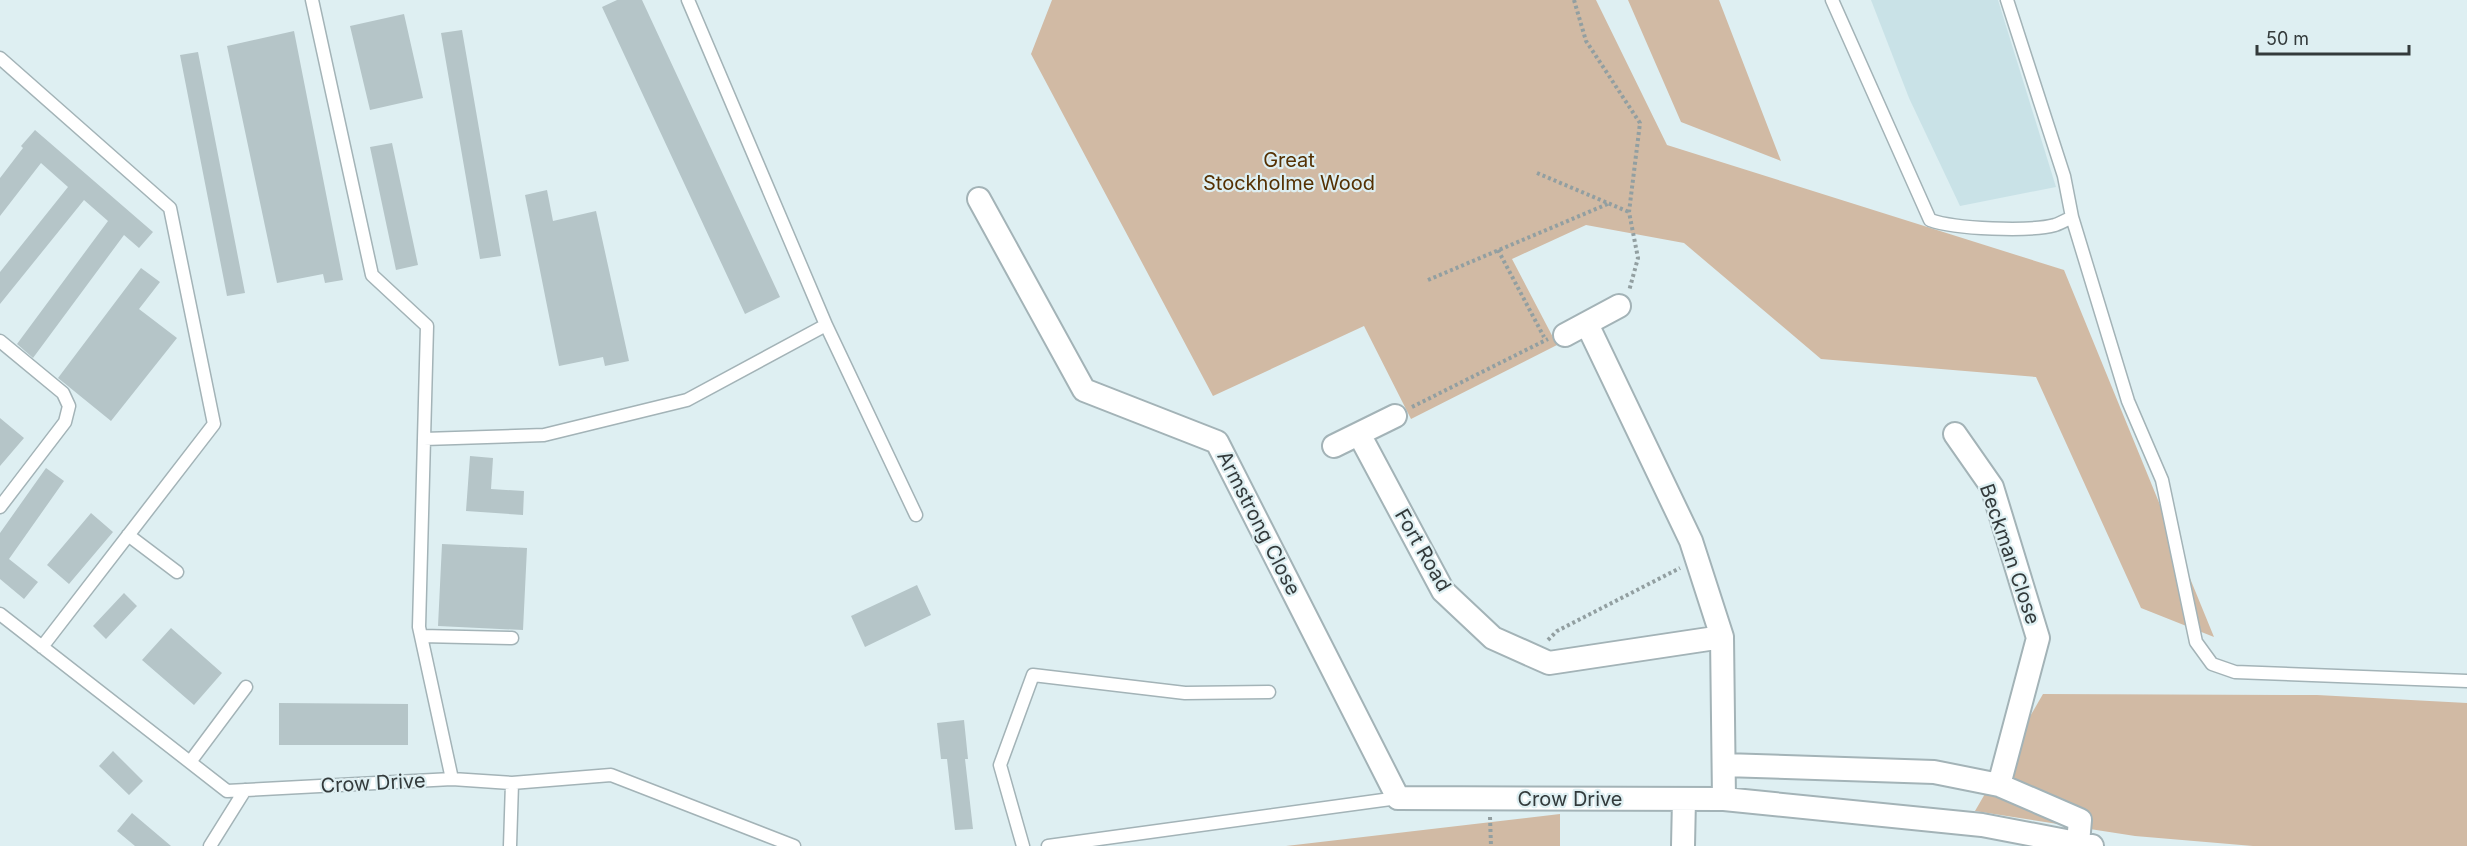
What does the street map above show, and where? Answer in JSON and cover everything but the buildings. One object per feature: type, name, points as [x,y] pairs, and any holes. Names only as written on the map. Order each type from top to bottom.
[{"type":"street","name":"Armstrong Close","points":[[980,199],[1084,390],[1217,442],[1398,798]]},
{"type":"street","points":[[1555,338],[1619,306]]},
{"type":"street","points":[[1587,324],[1691,541],[1722,637],[1724,799]]},
{"type":"street","points":[[1334,446],[1395,416]]},
{"type":"street","name":"Fort Road","points":[[1359,434],[1443,591],[1493,638],[1549,663],[1722,637]]},
{"type":"street","name":"Beckman Close","points":[[1955,434],[1992,488],[2038,639],[1999,785]]},
{"type":"street","points":[[1724,765],[1934,772],[1999,785],[2080,820],[2085,845]]},
{"type":"street","name":"Crow Drive","points":[[1398,798],[1724,799],[1982,825],[2085,845]]},
{"type":"street","points":[[1683,799],[1683,846]]},
{"type":"lane","points":[[312,0],[372,275],[427,327],[419,627],[452,779]]},
{"type":"lane","points":[[688,0],[826,326],[916,515]]},
{"type":"lane","points":[[1832,0],[1930,220],[1944,225],[2020,228],[2054,225],[2072,217]]},
{"type":"lane","points":[[2007,0],[2064,176],[2072,217],[2128,401],[2162,480],[2196,642],[2212,664],[2235,672],[2467,681]]},
{"type":"lane","points":[[0,58],[170,208],[214,424],[42,647]]},
{"type":"lane","points":[[424,439],[544,435],[687,400],[826,326]]},
{"type":"lane","points":[[0,341],[63,393],[69,406],[65,422],[0,507]]},
{"type":"lane","points":[[128,535],[177,572]]},
{"type":"lane","name":"Crow Drive","points":[[0,614],[227,791],[452,779],[512,783],[611,775],[794,846]]},
{"type":"lane","points":[[421,636],[512,638]]},
{"type":"lane","points":[[1023,846],[1000,765],[1033,675],[1185,693],[1269,692]]},
{"type":"lane","points":[[190,762],[246,687]]},
{"type":"lane","points":[[510,846],[512,783]]},
{"type":"lane","points":[[210,846],[245,790]]},
{"type":"lane","name":"Crow Drive","points":[[1048,846],[1398,798]]},
{"type":"path","points":[[1574,0],[1586,41],[1640,123],[1629,212],[1638,258],[1626,300],[1619,306]]},
{"type":"path","points":[[1537,173],[1629,212]]},
{"type":"path","points":[[1428,280],[1610,203]]},
{"type":"path","points":[[1395,416],[1555,338],[1498,250]]},
{"type":"path","points":[[1533,656],[1557,631],[1697,559]]},
{"type":"path","points":[[1490,798],[1491,846]]},
{"type":"shaded area","points":[[1871,0],[1998,0],[2056,187],[1960,206],[1909,98]]},
{"type":"green space","name":"Great Stockholme Wood","points":[[1052,0],[1596,0],[1667,145],[2064,270],[2214,637],[2141,608],[2036,377],[1821,359],[1684,243],[1586,225],[1512,259],[1557,345],[1411,419],[1364,326],[1213,396],[1031,54]]},
{"type":"green space","points":[[1628,0],[1719,0],[1781,161],[1681,122]]},
{"type":"green space","points":[[2043,694],[2317,695],[2467,703],[2467,846],[2253,846],[2135,836],[1975,811]]},
{"type":"green space","points":[[1560,814],[1560,846],[1286,846]]}]
